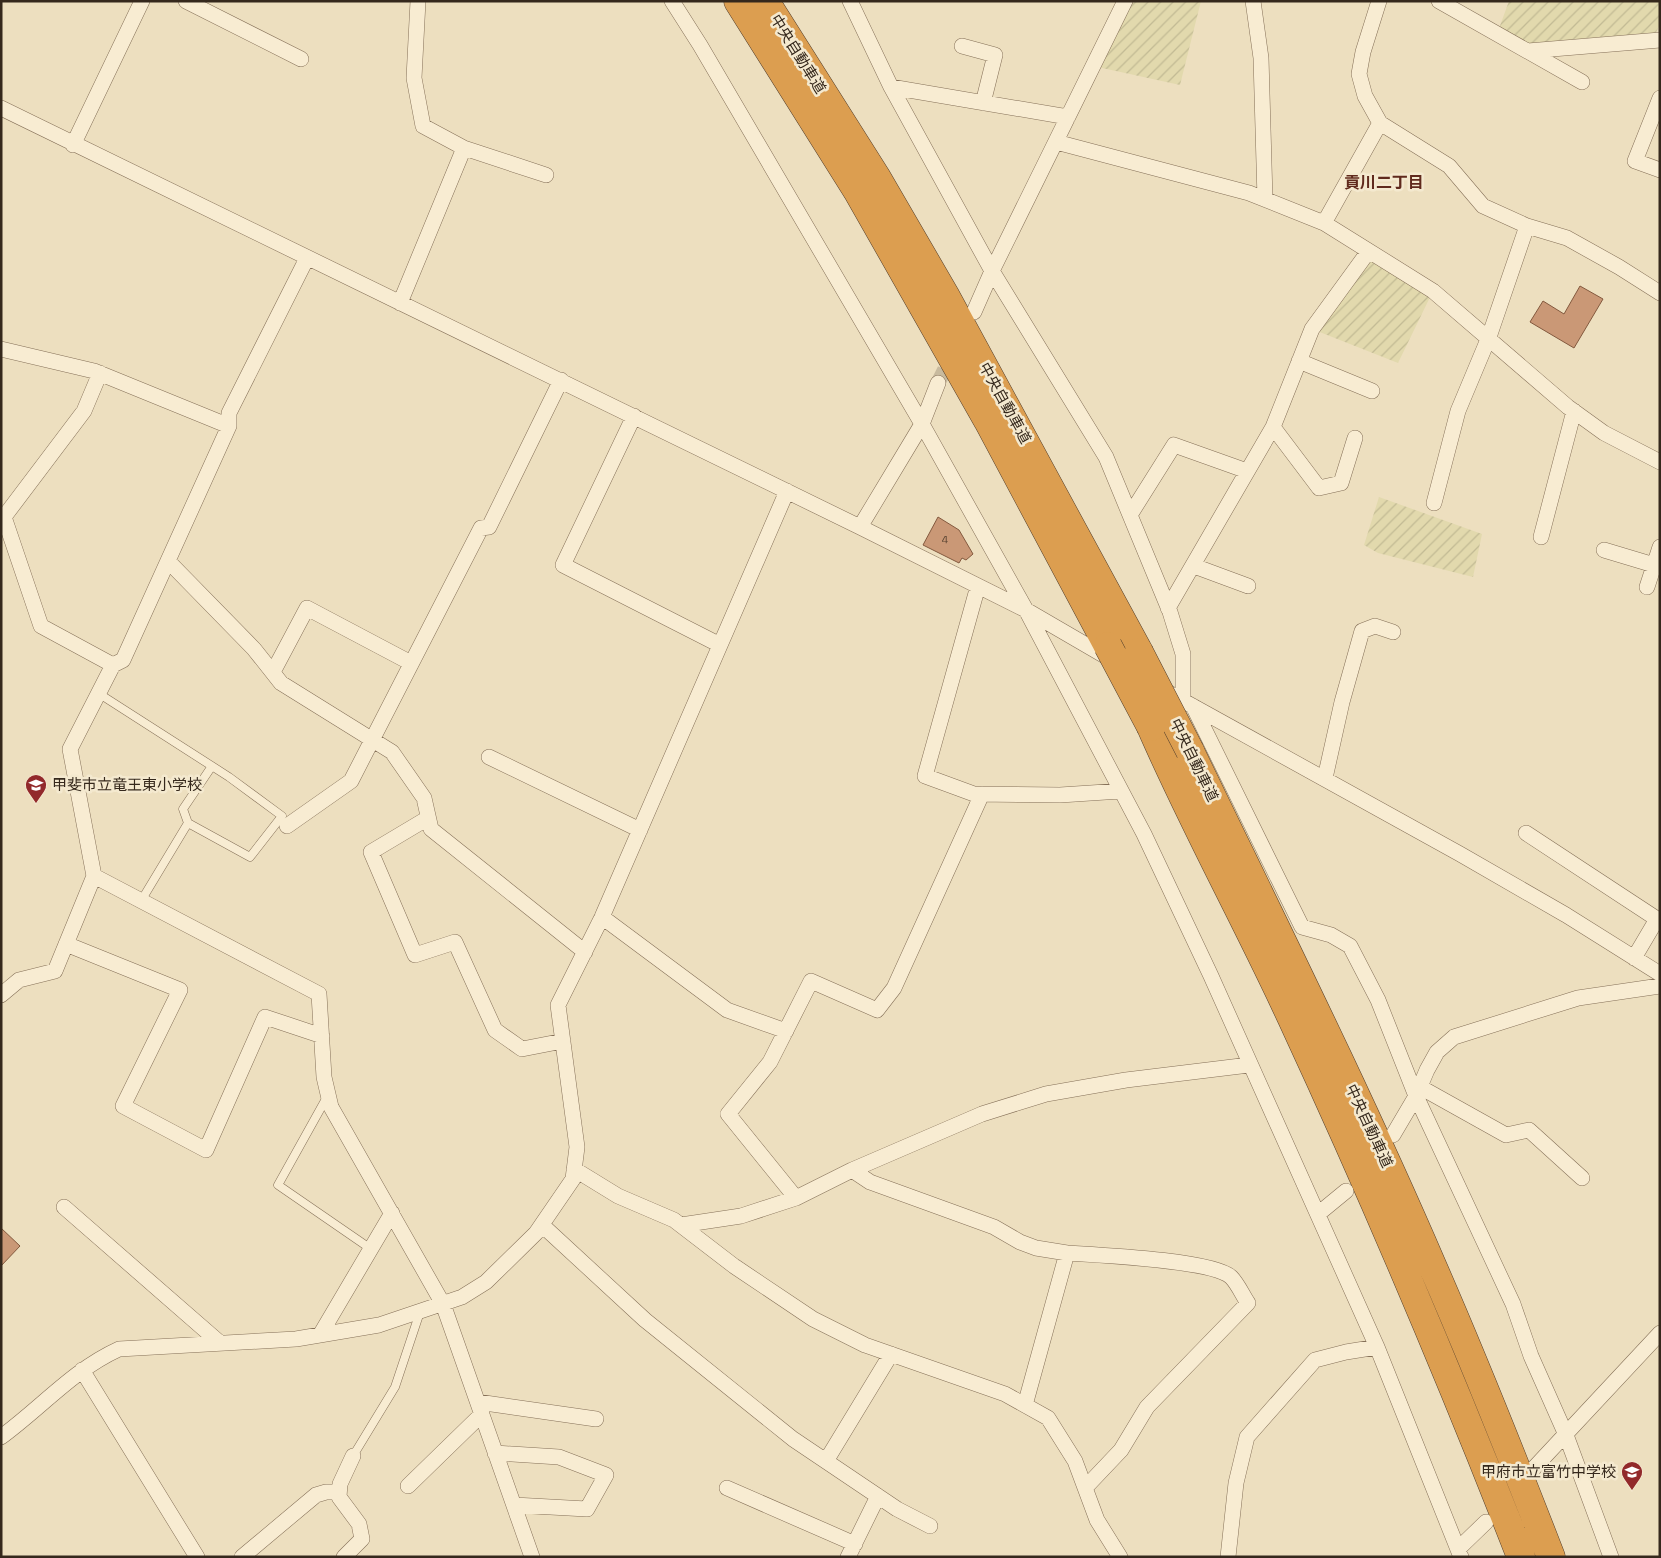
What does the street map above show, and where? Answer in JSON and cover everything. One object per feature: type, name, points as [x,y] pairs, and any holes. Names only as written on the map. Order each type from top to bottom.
[{"type":"highway","name":"中央自動車道","points":[[738,1],[858,192],[988,421],[1151,727],[1170,770],[1292,1018],[1404,1270],[1521,1557]]},
{"type":"highway","name":"中央自動車道","points":[[765,1],[877,178],[945,295],[1139,652],[1190,751],[1316,1012],[1432,1263],[1551,1557]]},
{"type":"street","points":[[73,145],[142,1]]},
{"type":"street","points":[[186,1],[302,59]]},
{"type":"street","points":[[418,1],[414,78],[423,126],[464,148],[546,175]]},
{"type":"street","points":[[672,1],[700,44],[922,424],[1026,610],[1121,791],[1211,976],[1249,1065],[1318,1214],[1377,1347],[1460,1553],[1486,1522]]},
{"type":"street","points":[[850,1],[891,87],[992,270],[1106,457],[1168,608],[1183,654],[1188,704],[1302,928],[1331,935],[1350,946],[1378,1000],[1513,1304],[1531,1356],[1566,1435],[1611,1557]]},
{"type":"street","points":[[974,312],[992,270],[1125,1]]},
{"type":"street","points":[[1253,1],[1261,58],[1265,199]]},
{"type":"street","points":[[1379,1],[1363,52],[1359,74],[1365,96],[1380,123],[1449,166],[1483,206],[1527,226],[1567,238],[1619,267],[1660,293]]},
{"type":"street","points":[[1439,1],[1582,82]]},
{"type":"street","points":[[1528,51],[1660,40]]},
{"type":"street","points":[[962,46],[995,55],[983,103]]},
{"type":"street","points":[[891,87],[1068,117]]},
{"type":"street","points":[[1660,98],[1635,161],[1660,170]]},
{"type":"street","points":[[1,108],[73,145],[561,380],[1026,610],[1188,704],[1325,778],[1558,910],[1660,974]]},
{"type":"street","points":[[1324,223],[1380,123]]},
{"type":"street","points":[[1056,142],[1265,199],[1324,223],[1432,291],[1489,337],[1574,411],[1604,433],[1660,462]]},
{"type":"street","points":[[400,303],[464,148]]},
{"type":"street","points":[[1434,503],[1458,411],[1489,337],[1527,226]]},
{"type":"street","points":[[1168,608],[1273,427],[1299,361],[1320,316],[1368,252]]},
{"type":"street","points":[[1,995],[19,980],[55,971],[94,876],[70,749],[112,665],[123,660],[229,426],[229,413],[307,258]]},
{"type":"street","points":[[1,349],[100,373],[229,426]]},
{"type":"street","points":[[1299,361],[1372,391]]},
{"type":"street","points":[[100,373],[84,411],[2,516],[41,626],[112,665]]},
{"type":"street","points":[[287,826],[351,781],[481,528],[490,527],[561,380]]},
{"type":"street","points":[[860,527],[922,424],[938,383]]},
{"type":"street","points":[[1541,537],[1574,411]]},
{"type":"street","points":[[634,416],[563,565],[720,645]]},
{"type":"street","points":[[1273,427],[1319,488],[1341,483],[1355,438]]},
{"type":"street","points":[[1130,516],[1174,445],[1246,471]]},
{"type":"street","points":[[1,1436],[66,1380],[119,1349],[296,1339],[379,1325],[462,1297],[486,1282],[508,1262],[542,1225],[573,1179],[577,1147],[558,1005],[602,917],[787,491]]},
{"type":"street","points":[[1647,587],[1660,547]]},
{"type":"street","points":[[1604,550],[1654,565]]},
{"type":"street","points":[[169,562],[254,649],[281,683],[392,752],[424,798],[431,829],[585,952]]},
{"type":"street","points":[[1194,566],[1248,586]]},
{"type":"street","points":[[978,586],[925,776],[974,794],[1060,795],[1121,791]]},
{"type":"street","points":[[273,672],[307,608],[411,662]]},
{"type":"street","points":[[1325,778],[1342,702],[1362,631],[1375,626],[1392,632]]},
{"type":"street","points":[[490,757],[640,830]]},
{"type":"street","points":[[796,1198],[728,1114],[770,1062],[811,981],[877,1010],[894,988],[982,794]]},
{"type":"street","points":[[428,818],[371,852],[415,955],[455,942],[495,1030],[522,1049],[563,1041]]},
{"type":"street","points":[[1526,833],[1657,919],[1634,958]]},
{"type":"street","points":[[94,876],[319,994],[324,1077],[331,1108],[443,1304],[532,1557]]},
{"type":"street","points":[[602,917],[727,1010],[786,1031]]},
{"type":"street","points":[[66,944],[180,990],[123,1106],[206,1150],[265,1017],[322,1036]]},
{"type":"street","points":[[1393,1135],[1418,1092],[1437,1052],[1454,1037],[1578,998],[1660,986]]},
{"type":"street","points":[[681,1225],[741,1216],[796,1198],[852,1170],[982,1114],[1046,1094],[1126,1080],[1249,1065]]},
{"type":"street","points":[[1418,1092],[1506,1135],[1529,1130],[1582,1178]]},
{"type":"street","points":[[574,1168],[618,1196],[674,1220],[734,1266],[813,1319],[865,1345],[1005,1394],[1048,1418],[1075,1461],[1097,1520],[1120,1557]]},
{"type":"street","points":[[852,1170],[870,1182],[994,1227],[1020,1242],[1036,1248],[1067,1253],[1138,1257],[1205,1268],[1230,1277],[1248,1303],[1147,1407],[1121,1450],[1085,1488]]},
{"type":"street","points":[[1318,1214],[1346,1191]]},
{"type":"street","points":[[64,1207],[220,1343]]},
{"type":"street","points":[[320,1335],[392,1214]]},
{"type":"street","points":[[542,1225],[645,1320],[793,1439],[897,1509],[930,1526]]},
{"type":"street","points":[[1025,1405],[1067,1253]]},
{"type":"street","points":[[1534,1468],[1660,1333]]},
{"type":"street","points":[[1228,1557],[1236,1483],[1247,1437],[1315,1360],[1377,1347]]},
{"type":"street","points":[[826,1461],[891,1354]]},
{"type":"street","points":[[82,1370],[197,1557]]},
{"type":"street","points":[[480,1408],[596,1419]]},
{"type":"street","points":[[408,1486],[480,1408]]},
{"type":"street","points":[[495,1453],[560,1457],[606,1475],[587,1509],[514,1505]]},
{"type":"street","points":[[344,1557],[362,1539],[359,1524],[339,1497],[340,1484],[353,1456]]},
{"type":"street","points":[[727,1488],[851,1550],[878,1496]]},
{"type":"street","points":[[242,1557],[316,1495],[326,1492],[339,1492]]},
{"type":"lane","points":[[98,693],[212,766],[282,816],[250,857],[188,823],[183,809],[212,766]]},
{"type":"lane","points":[[141,901],[188,823]]},
{"type":"lane","points":[[328,1095],[278,1185],[371,1248]]},
{"type":"lane","points":[[353,1456],[395,1387],[420,1311]]},
{"type":"shaded area","points":[[1125,1],[1201,1],[1180,85],[1093,66]]},
{"type":"shaded area","points":[[1509,1],[1660,1],[1660,24],[1652,41],[1528,51],[1497,34]]},
{"type":"shaded area","points":[[1368,252],[1433,291],[1398,363],[1312,329]]},
{"type":"shaded area","points":[[1379,497],[1482,534],[1473,577],[1378,553],[1364,545]]},
{"type":"building","points":[[1580,286],[1603,299],[1574,348],[1530,322],[1543,301],[1564,314]]},
{"type":"building","points":[[938,517],[959,530],[973,554],[966,560],[962,558],[959,563],[923,545]]},
{"type":"building","points":[[1,1228],[20,1246],[1,1266]]},
{"type":"tunnel","points":[[938,383],[953,353]]},
{"type":"place","name":"甲斐市立竜王東小学校","points":[[36,804]]},
{"type":"place","name":"甲府市立富竹中学校","points":[[1632,1491]]},
{"type":"district","name":"貢川二丁目","points":[[1384,182]]}]
